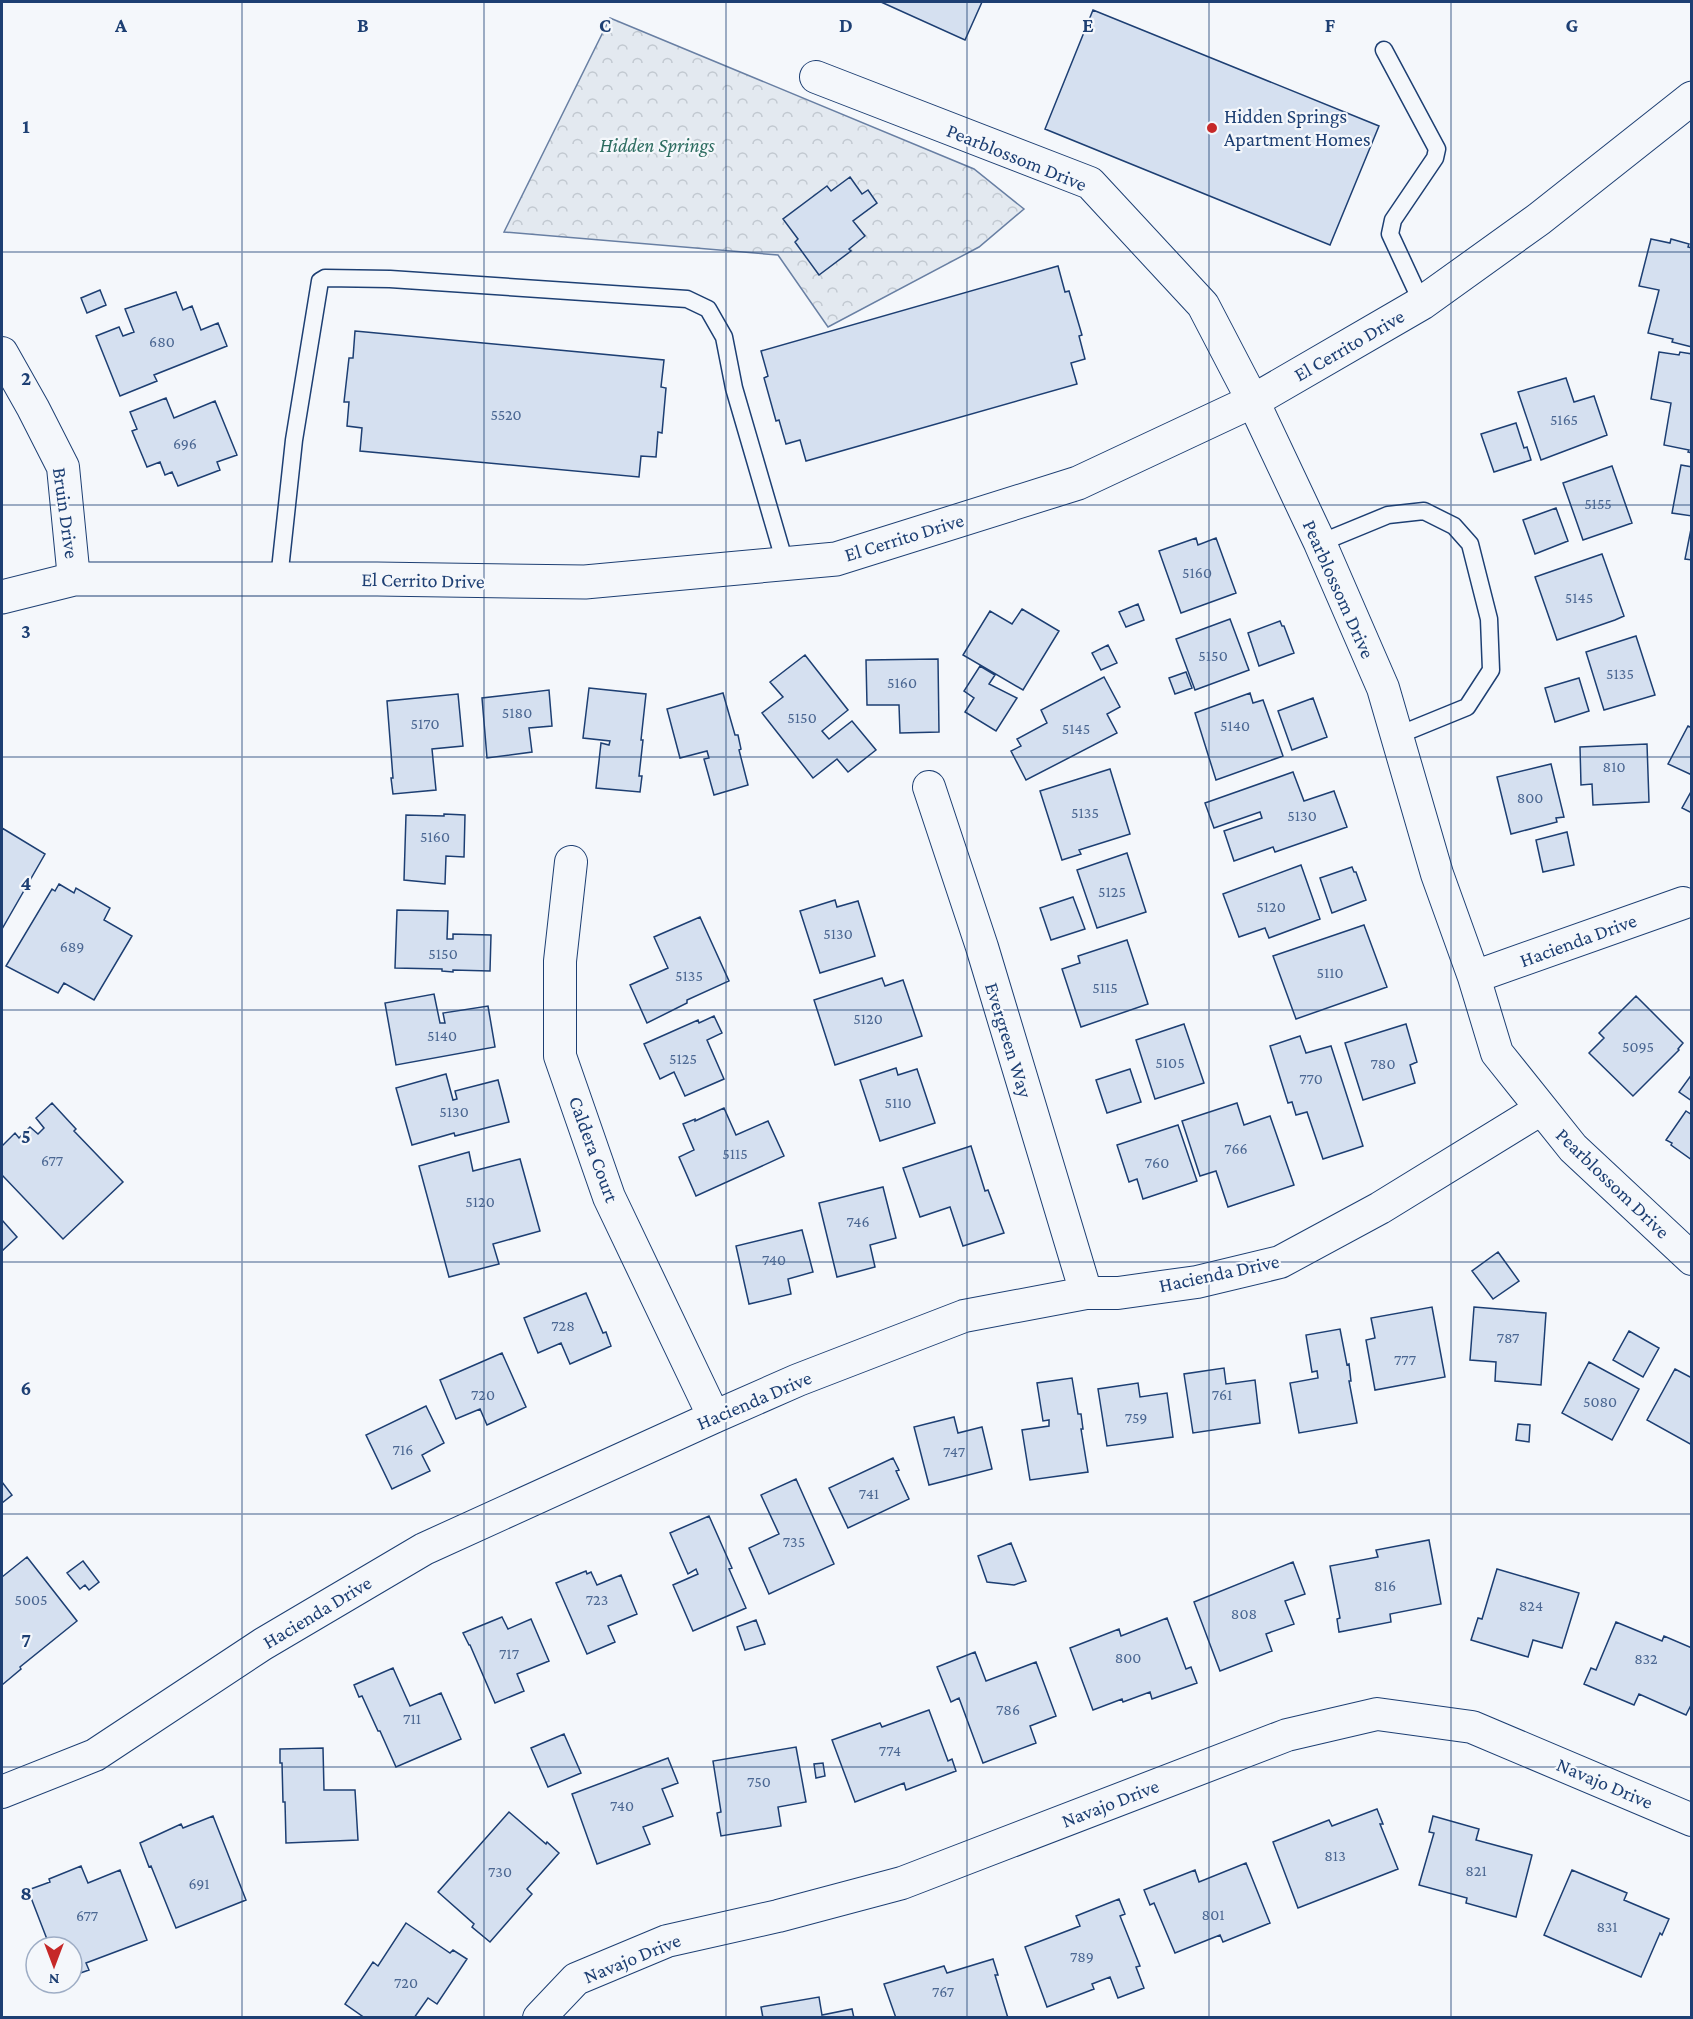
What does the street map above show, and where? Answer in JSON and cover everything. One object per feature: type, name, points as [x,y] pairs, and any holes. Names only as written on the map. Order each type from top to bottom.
[{"type":"street","name":"Pearblossom Drive","points":[[816,77],[1090,183],[1203,305],[1253,401],[1320,543],[1383,688],[1437,874],[1474,977],[1497,1053],[1573,1148],[1692,1259]]},
{"type":"street","name":"El Cerrito Drive","points":[[2,597],[74,579],[585,582],[836,558],[1078,483],[1253,401],[1422,303],[1539,219],[1692,98]]},
{"type":"street","name":"Bruin Drive","points":[[2,353],[63,467],[74,579]]},
{"type":"street","name":"Evergreen Way","points":[[930,787],[982,947],[1086,1293]]},
{"type":"street","name":"Caldera Court","points":[[571,862],[560,962],[560,1056],[609,1197],[714,1417]]},
{"type":"street","name":"Hacienda Drive","points":[[1474,977],[1683,903]]},
{"type":"street","name":"Hacienda Drive","points":[[2,1792],[94,1755],[263,1644],[424,1549],[714,1417],[798,1380],[964,1316],[1086,1293],[1119,1293],[1197,1282],[1280,1262],[1380,1208],[1541,1109]]},
{"type":"street","name":"Navajo Drive","points":[[539,2018],[576,1979],[667,1941],[778,1916],[903,1883],[1287,1735],[1377,1714],[1472,1727],[1692,1820]]},
{"type":"lane","points":[[1384,50],[1437,149],[1435,158],[1393,220],[1390,230],[1422,303]]},
{"type":"lane","points":[[279,579],[294,440],[320,281],[325,278],[390,279],[687,299],[708,309],[724,337],[734,388],[785,563]]},
{"type":"lane","points":[[1320,543],[1388,515],[1424,511],[1454,526],[1470,544],[1489,619],[1491,670],[1467,707],[1396,736]]},
{"type":"green space","name":"Hidden Springs","points":[[610,18],[974,169],[1024,209],[979,247],[828,327],[778,255],[504,232]]},
{"type":"building","points":[[881,2],[982,2],[965,40]]},
{"type":"building","name":"Hidden Springs Apartment Homes","points":[[1093,10],[1379,126],[1330,245],[1045,129]]},
{"type":"building","points":[[850,177],[862,194],[868,190],[877,203],[853,221],[865,236],[849,249],[851,251],[819,275],[795,242],[798,239],[783,219],[827,186],[831,191]]},
{"type":"building","points":[[1651,239],[1670,243],[1671,239],[1689,244],[1688,247],[1692,248],[1692,347],[1672,342],[1673,339],[1648,333],[1659,290],[1639,286]]},
{"type":"building","points":[[1058,266],[1065,292],[1069,291],[1082,335],[1079,336],[1085,359],[1071,363],[1077,384],[806,461],[800,440],[786,444],[779,420],[776,421],[764,378],[768,376],[761,351]]},
{"type":"building","points":[[100,290],[106,305],[87,313],[81,298]]},
{"type":"building","points":[[176,292],[183,310],[192,306],[201,330],[218,323],[227,346],[154,375],[157,381],[120,396],[96,336],[119,327],[123,336],[134,332],[125,309]]},
{"type":"building","points":[[355,331],[664,360],[661,387],[666,388],[662,433],[658,432],[656,457],[641,456],[639,477],[360,451],[362,428],[347,426],[349,402],[344,402],[349,358],[353,358]]},
{"type":"building","points":[[1659,352],[1692,354],[1692,453],[1688,452],[1689,450],[1664,445],[1671,403],[1651,399]]},
{"type":"building","points":[[1566,378],[1574,402],[1594,396],[1607,435],[1541,460],[1518,392]]},
{"type":"building","points":[[166,398],[174,418],[215,401],[237,455],[217,462],[220,470],[178,486],[172,472],[165,475],[160,462],[147,467],[132,431],[137,429],[130,412]]},
{"type":"building","points":[[1516,423],[1524,448],[1527,447],[1531,460],[1494,472],[1481,434]]},
{"type":"building","points":[[1681,465],[1692,467],[1692,516],[1672,513]]},
{"type":"building","points":[[1612,466],[1632,523],[1583,540],[1563,483]]},
{"type":"building","points":[[1556,508],[1568,541],[1535,554],[1523,520]]},
{"type":"building","points":[[1692,524],[1692,560],[1685,559]]},
{"type":"building","points":[[1196,538],[1198,545],[1216,538],[1236,593],[1181,613],[1159,551]]},
{"type":"building","points":[[1602,554],[1624,616],[1557,640],[1535,577]]},
{"type":"building","points":[[1138,604],[1144,620],[1126,627],[1119,612]]},
{"type":"building","points":[[1022,609],[1059,631],[1023,690],[963,655],[990,611],[1012,624]]},
{"type":"building","points":[[1230,619],[1249,670],[1195,690],[1176,639]]},
{"type":"building","points":[[1280,621],[1294,653],[1259,666],[1248,633]]},
{"type":"building","points":[[1636,636],[1655,695],[1604,710],[1586,652]]},
{"type":"building","points":[[1108,645],[1117,663],[1101,670],[1092,653]]},
{"type":"building","points":[[805,655],[848,710],[822,731],[829,739],[852,721],[876,750],[848,772],[837,759],[813,778],[762,713],[783,697],[770,682]]},
{"type":"building","points":[[938,659],[939,732],[900,733],[899,705],[867,705],[866,660]]},
{"type":"building","points":[[980,666],[995,675],[989,684],[1017,698],[996,731],[965,712],[974,698],[964,691]]},
{"type":"building","points":[[1186,672],[1192,688],[1175,694],[1169,678]]},
{"type":"building","points":[[1104,677],[1120,707],[1107,714],[1117,733],[1026,780],[1011,751],[1021,746],[1017,739],[1047,723],[1041,710]]},
{"type":"building","points":[[1579,678],[1589,711],[1555,722],[1545,688]]},
{"type":"building","points":[[589,688],[646,694],[641,740],[643,740],[639,776],[642,776],[640,792],[596,788],[601,743],[609,745],[610,741],[583,738]]},
{"type":"building","points":[[549,690],[552,726],[529,728],[532,752],[487,758],[482,698]]},
{"type":"building","points":[[723,693],[735,735],[738,735],[741,749],[739,750],[748,785],[714,795],[704,759],[709,758],[707,751],[680,758],[667,709]]},
{"type":"building","points":[[1250,693],[1253,703],[1263,700],[1283,756],[1216,780],[1195,713]]},
{"type":"building","points":[[458,694],[463,746],[432,749],[436,790],[393,794],[387,701]]},
{"type":"building","points":[[1313,698],[1327,737],[1292,750],[1278,711]]},
{"type":"building","points":[[1688,726],[1692,728],[1692,775],[1668,764]]},
{"type":"building","points":[[1647,744],[1649,802],[1593,805],[1592,784],[1581,785],[1580,747]]},
{"type":"building","points":[[1551,764],[1564,817],[1556,818],[1557,822],[1511,834],[1497,777]]},
{"type":"building","points":[[1110,769],[1130,834],[1079,850],[1081,854],[1062,860],[1040,791]]},
{"type":"building","points":[[1293,772],[1304,801],[1334,791],[1347,827],[1275,852],[1273,847],[1234,861],[1224,831],[1262,818],[1260,812],[1214,828],[1205,803]]},
{"type":"building","points":[[1692,790],[1692,813],[1682,808]]},
{"type":"building","points":[[444,814],[465,815],[464,857],[446,856],[445,884],[404,880],[406,815],[444,816]]},
{"type":"building","points":[[2,828],[45,854],[2,929]]},
{"type":"building","points":[[1567,832],[1574,865],[1543,872],[1536,840]]},
{"type":"building","points":[[1127,853],[1146,912],[1097,928],[1077,870]]},
{"type":"building","points":[[1301,865],[1320,919],[1269,938],[1265,928],[1239,937],[1223,894]]},
{"type":"building","points":[[1352,867],[1366,900],[1332,913],[1320,878]]},
{"type":"building","points":[[59,884],[74,893],[76,888],[110,908],[104,920],[132,936],[94,1000],[64,983],[58,993],[6,966],[52,889],[55,891]]},
{"type":"building","points":[[1073,897],[1085,929],[1051,940],[1040,908]]},
{"type":"building","points":[[835,900],[837,907],[858,901],[875,956],[820,973],[800,911]]},
{"type":"building","points":[[397,910],[448,911],[447,939],[453,939],[453,934],[491,935],[490,971],[453,970],[453,972],[442,971],[442,969],[395,968]]},
{"type":"building","points":[[700,917],[729,981],[687,1000],[687,1003],[647,1023],[630,985],[668,968],[654,937]]},
{"type":"building","points":[[1364,925],[1387,987],[1296,1019],[1273,956]]},
{"type":"building","points":[[1127,940],[1148,1004],[1081,1027],[1062,969],[1080,963],[1078,956]]},
{"type":"building","points":[[882,978],[885,986],[903,980],[922,1036],[835,1065],[814,1000]]},
{"type":"building","points":[[434,994],[440,1023],[445,1023],[443,1013],[488,1006],[495,1047],[396,1065],[385,1003]]},
{"type":"building","points":[[1636,996],[1683,1043],[1679,1050],[1633,1096],[1589,1053],[1604,1038],[1599,1033]]},
{"type":"building","points":[[714,1016],[722,1033],[707,1040],[724,1079],[685,1096],[674,1072],[660,1079],[644,1044],[698,1020],[699,1023]]},
{"type":"building","points":[[1184,1024],[1204,1083],[1155,1099],[1136,1040]]},
{"type":"building","points":[[1406,1024],[1417,1062],[1410,1065],[1415,1083],[1363,1100],[1345,1043]]},
{"type":"building","points":[[1300,1036],[1306,1053],[1331,1046],[1363,1146],[1323,1159],[1307,1112],[1296,1115],[1292,1102],[1288,1103],[1270,1046]]},
{"type":"building","points":[[896,1068],[898,1075],[917,1069],[935,1123],[880,1141],[860,1080]]},
{"type":"building","points":[[1130,1069],[1141,1102],[1107,1113],[1096,1080]]},
{"type":"building","points":[[446,1074],[453,1100],[457,1099],[455,1091],[498,1080],[509,1122],[455,1136],[454,1133],[412,1145],[396,1088]]},
{"type":"building","points":[[1692,1074],[1692,1101],[1679,1092]]},
{"type":"building","points":[[52,1103],[76,1129],[74,1131],[123,1182],[63,1239],[2,1175],[2,1146],[15,1133],[19,1138],[30,1127],[38,1134],[44,1128],[36,1118]]},
{"type":"building","points":[[1237,1103],[1244,1125],[1270,1116],[1294,1185],[1228,1207],[1216,1171],[1200,1176],[1182,1121]]},
{"type":"building","points":[[724,1108],[736,1135],[768,1121],[784,1156],[696,1196],[679,1157],[694,1150],[683,1124]]},
{"type":"building","points":[[1686,1111],[1692,1115],[1692,1160],[1666,1140]]},
{"type":"building","points":[[1178,1125],[1197,1181],[1143,1199],[1137,1179],[1129,1182],[1117,1145]]},
{"type":"building","points":[[971,1146],[985,1191],[988,1190],[1004,1233],[963,1246],[950,1207],[920,1217],[903,1168]]},
{"type":"building","points":[[469,1152],[473,1171],[520,1159],[540,1231],[493,1244],[499,1264],[449,1277],[419,1166]]},
{"type":"building","points":[[883,1187],[896,1238],[870,1245],[875,1267],[837,1277],[819,1203]]},
{"type":"building","points":[[2,1220],[17,1237],[2,1251]]},
{"type":"building","points":[[802,1230],[813,1272],[788,1279],[791,1294],[749,1304],[736,1246]]},
{"type":"building","points":[[1498,1252],[1519,1281],[1493,1299],[1472,1271]]},
{"type":"building","points":[[586,1293],[611,1346],[570,1364],[561,1343],[538,1353],[524,1318]]},
{"type":"building","points":[[1432,1307],[1445,1377],[1375,1390],[1366,1340],[1375,1338],[1371,1318]]},
{"type":"building","points":[[1474,1307],[1546,1313],[1541,1385],[1495,1381],[1496,1362],[1470,1360]]},
{"type":"building","points":[[1340,1329],[1347,1365],[1349,1364],[1351,1381],[1349,1381],[1357,1423],[1299,1433],[1290,1383],[1318,1378],[1317,1371],[1312,1372],[1306,1335]]},
{"type":"building","points":[[1629,1331],[1659,1348],[1643,1377],[1613,1360]]},
{"type":"building","points":[[502,1353],[526,1407],[487,1425],[480,1409],[456,1419],[440,1380]]},
{"type":"building","points":[[1589,1362],[1639,1389],[1612,1440],[1562,1413]]},
{"type":"building","points":[[1224,1368],[1226,1384],[1255,1380],[1260,1423],[1193,1433],[1184,1374]]},
{"type":"building","points":[[1675,1369],[1692,1378],[1692,1445],[1647,1420]]},
{"type":"building","points":[[1072,1378],[1078,1414],[1081,1414],[1088,1472],[1030,1480],[1022,1430],[1049,1426],[1049,1420],[1043,1421],[1037,1383]]},
{"type":"building","points":[[1138,1383],[1140,1397],[1167,1393],[1173,1437],[1107,1446],[1098,1389]]},
{"type":"building","points":[[426,1406],[444,1443],[422,1455],[430,1471],[392,1489],[366,1435]]},
{"type":"building","points":[[954,1417],[958,1433],[982,1427],[992,1469],[929,1485],[914,1427]]},
{"type":"building","points":[[1518,1424],[1530,1425],[1529,1442],[1516,1440]]},
{"type":"building","points":[[893,1458],[899,1470],[896,1471],[909,1499],[848,1528],[829,1488]]},
{"type":"building","points":[[796,1479],[834,1564],[769,1594],[749,1548],[779,1534],[761,1495]]},
{"type":"building","points":[[2,1482],[12,1495],[2,1503]]},
{"type":"building","points":[[709,1516],[732,1568],[729,1569],[746,1608],[693,1631],[673,1585],[698,1574],[696,1569],[688,1574],[670,1533]]},
{"type":"building","points":[[1429,1540],[1441,1604],[1390,1614],[1391,1622],[1339,1632],[1337,1619],[1340,1618],[1330,1566],[1378,1557],[1376,1550]]},
{"type":"building","points":[[1011,1543],[1026,1581],[1014,1585],[987,1582],[978,1556]]},
{"type":"building","points":[[27,1557],[77,1621],[20,1667],[21,1669],[2,1685],[2,1577]]},
{"type":"building","points":[[83,1561],[99,1582],[89,1590],[85,1585],[80,1589],[67,1573]]},
{"type":"building","points":[[1293,1562],[1305,1594],[1285,1601],[1294,1624],[1266,1634],[1272,1651],[1220,1671],[1194,1602]]},
{"type":"building","points":[[1497,1569],[1579,1593],[1562,1648],[1533,1640],[1528,1657],[1471,1640],[1478,1618],[1482,1619]]},
{"type":"building","points":[[586,1571],[587,1574],[591,1572],[597,1585],[621,1575],[637,1614],[608,1626],[615,1642],[587,1654],[556,1583]]},
{"type":"building","points":[[502,1617],[508,1629],[531,1619],[549,1661],[517,1674],[524,1691],[495,1703],[463,1633]]},
{"type":"building","points":[[1167,1618],[1186,1669],[1191,1667],[1197,1683],[1152,1699],[1150,1692],[1093,1710],[1070,1648],[1119,1629],[1121,1636]]},
{"type":"building","points":[[756,1620],[765,1644],[745,1650],[737,1627]]},
{"type":"building","points":[[1616,1622],[1662,1641],[1664,1636],[1692,1648],[1692,1703],[1686,1715],[1639,1694],[1634,1705],[1584,1684],[1591,1668],[1596,1670]]},
{"type":"building","points":[[975,1652],[986,1681],[1036,1662],[1056,1716],[1030,1726],[1036,1743],[983,1763],[959,1698],[951,1702],[937,1667]]},
{"type":"building","points":[[393,1668],[410,1706],[441,1693],[461,1739],[396,1767],[380,1731],[354,1685]]},
{"type":"building","points":[[929,1710],[948,1761],[952,1759],[956,1771],[906,1790],[904,1783],[855,1802],[832,1740],[880,1723],[882,1727]]},
{"type":"building","points":[[564,1734],[581,1773],[548,1787],[531,1748]]},
{"type":"building","points":[[796,1747],[806,1802],[778,1807],[781,1826],[721,1836],[717,1813],[721,1812],[713,1761]]},
{"type":"building","points":[[323,1748],[324,1790],[355,1790],[358,1840],[286,1843],[280,1749]]},
{"type":"building","points":[[668,1758],[678,1783],[662,1789],[673,1816],[643,1827],[650,1844],[597,1864],[572,1794]]},
{"type":"building","points":[[823,1763],[825,1776],[816,1778],[814,1764]]},
{"type":"building","points":[[1377,1809],[1383,1824],[1380,1824],[1398,1869],[1298,1908],[1273,1842],[1329,1820],[1332,1826]]},
{"type":"building","points":[[509,1812],[559,1853],[527,1889],[532,1894],[490,1942],[472,1927],[474,1924],[438,1892]]},
{"type":"building","points":[[213,1816],[246,1900],[176,1928],[140,1843],[181,1824],[183,1828]]},
{"type":"building","points":[[1433,1816],[1479,1829],[1476,1840],[1532,1855],[1516,1917],[1466,1903],[1467,1898],[1419,1885],[1434,1833],[1429,1832]]},
{"type":"building","points":[[1246,1863],[1270,1923],[1223,1942],[1220,1935],[1175,1953],[1154,1903],[1150,1905],[1144,1890],[1195,1870],[1199,1882]]},
{"type":"building","points":[[81,1866],[88,1883],[120,1870],[147,1940],[86,1963],[89,1970],[84,1972],[84,1935],[45,1935],[28,1890],[50,1882],[49,1879]]},
{"type":"building","points":[[1572,1870],[1627,1893],[1624,1900],[1669,1919],[1662,1935],[1660,1933],[1641,1977],[1544,1935]]},
{"type":"building","points":[[1119,1899],[1125,1914],[1120,1916],[1140,1966],[1136,1967],[1144,1988],[1118,1998],[1110,1977],[1092,1984],[1094,1989],[1047,2007],[1025,1947],[1080,1926],[1076,1916]]},
{"type":"building","points":[[406,1923],[450,1953],[453,1950],[467,1959],[437,2004],[428,1998],[414,2018],[365,2018],[345,2004],[373,1962],[378,1966]]},
{"type":"building","points":[[993,1959],[998,1975],[995,1975],[1008,2018],[896,2018],[884,1984],[944,1966],[947,1973]]},
{"type":"building","points":[[819,1997],[822,2015],[852,2009],[854,2018],[763,2018],[761,2007]]},
{"type":"place","name":"Hidden Springs Apartment Homes","points":[[1212,128]]}]
